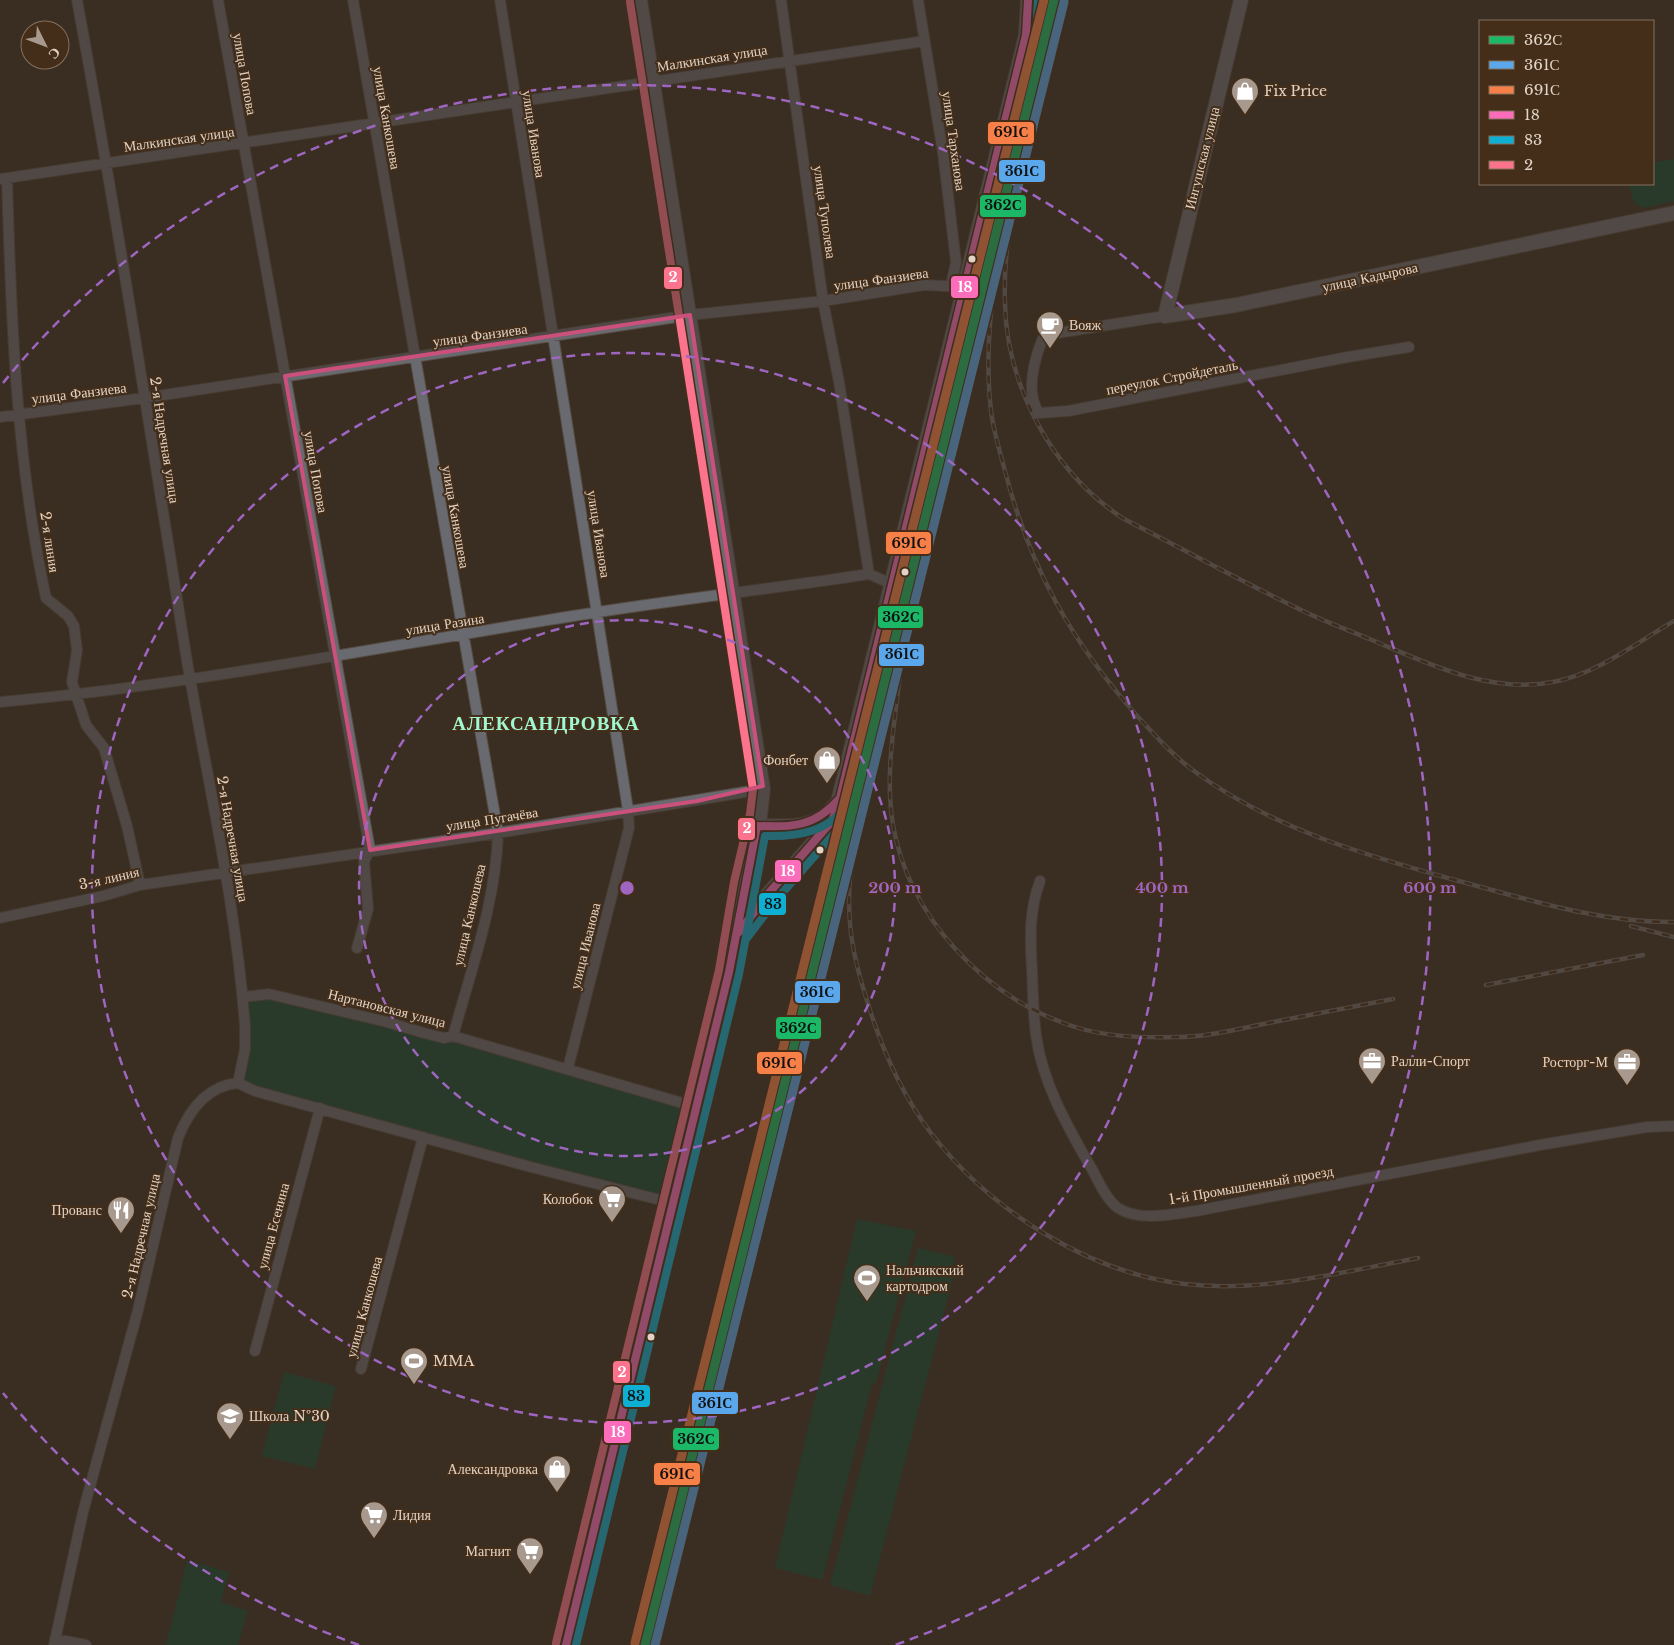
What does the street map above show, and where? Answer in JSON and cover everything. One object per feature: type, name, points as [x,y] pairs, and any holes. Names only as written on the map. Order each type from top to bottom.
[{"type":"main road","points":[[566,1645],[696,1107],[734,940],[763,789],[640,0]]},
{"type":"main road","points":[[734,940],[768,894],[832,820],[840,798],[892,584],[958,286],[1026,36],[1028,0]]},
{"type":"main road","name":"Ингушская улица","points":[[1165,316],[1241,0]]},
{"type":"main road","name":"улица Кадырова","points":[[1165,316],[1236,305],[1674,214]]},
{"type":"main road","points":[[757,826],[796,827],[809,824],[831,810],[840,798]]},
{"type":"street","name":"2-я Надречная улица","points":[[54,1642],[83,1512],[138,1310],[178,1138],[188,1116],[204,1097],[214,1089],[238,1083],[246,1037],[243,997],[226,873],[190,678],[107,162],[77,0]]},
{"type":"street","name":"улица Попова","points":[[218,0],[370,850],[364,861],[368,909],[357,948]]},
{"type":"street","name":"улица Канкошева","points":[[353,0],[498,832],[497,854],[487,910],[452,1036]]},
{"type":"street","name":"улица Иванова","points":[[500,0],[628,810],[629,828],[568,1068]]},
{"type":"street","name":"улица Туполева","points":[[781,0],[823,301],[839,382],[869,574]]},
{"type":"street","name":"улица Тарханова","points":[[918,0],[943,153],[958,286]]},
{"type":"street","name":"Малкинская улица","points":[[4,178],[243,144],[790,59],[925,41]]},
{"type":"street","name":"2-я линия","points":[[4,178],[18,414],[42,580],[46,598],[68,616],[74,626],[77,650],[72,682],[86,725],[104,748],[127,826],[140,885]]},
{"type":"street","name":"улица Фанзиева","points":[[0,416],[144,398],[553,338],[690,315],[823,301],[924,285],[958,286]]},
{"type":"street","name":"улица Кадырова","points":[[1065,333],[1165,316]]},
{"type":"street","name":"переулок Стройдеталь","points":[[1065,333],[1050,334],[1042,340],[1037,354],[1032,387],[1033,399],[1039,413],[1068,411],[1409,347]]},
{"type":"street","points":[[869,574],[892,584]]},
{"type":"street","name":"улица Разина","points":[[0,702],[77,695],[463,636],[598,612],[869,574]]},
{"type":"street","name":"улица Пугачёва","points":[[226,873],[498,832],[763,789]]},
{"type":"street","name":"3-я линия","points":[[0,918],[103,896],[140,885],[226,873]]},
{"type":"street","name":"1-й Промышленный проезд","points":[[1040,881],[1033,898],[1030,920],[1034,1016],[1038,1043],[1053,1092],[1070,1130],[1109,1198],[1124,1211],[1145,1215],[1196,1211],[1540,1145],[1647,1127],[1674,1126]]},
{"type":"street","name":"Нартановская улица","points":[[243,997],[269,994],[387,1022],[444,1038],[452,1036],[568,1068],[696,1107]]},
{"type":"street","points":[[238,1083],[255,1092],[320,1108],[527,1166],[672,1203]]},
{"type":"street","name":"улица Есенина","points":[[255,1351],[320,1108]]},
{"type":"street","name":"улица Канкошева","points":[[361,1369],[424,1137]]},
{"type":"street","points":[[54,1642],[86,1645]]},
{"type":"highlighted area","points":[[690,315],[763,786],[697,801],[370,850],[285,376]]},
{"type":"green space","points":[[1674,159],[1674,201],[1643,208],[1635,202],[1629,185],[1654,185],[1654,162]]},
{"type":"green space","points":[[262,995],[444,1038],[696,1107],[672,1203],[238,1083],[242,1062],[243,997]]},
{"type":"green space","points":[[857,1219],[916,1231],[876,1383],[872,1383],[822,1580],[775,1568]]},
{"type":"green space","points":[[918,1248],[955,1257],[950,1277],[953,1278],[870,1596],[830,1585]]},
{"type":"green space","points":[[284,1372],[336,1386],[315,1469],[262,1456]]},
{"type":"green space","points":[[187,1560],[229,1572],[221,1602],[248,1611],[238,1645],[166,1645]]},
{"type":"railway","points":[[1020,159],[1059,0]]},
{"type":"railway","points":[[1022,153],[1009,228],[1005,285],[1008,335],[1014,366],[1025,396],[1039,425],[1056,453],[1076,478],[1099,500],[1124,519],[1314,616],[1437,667],[1483,680],[1529,685],[1569,678],[1616,657],[1674,621]]},
{"type":"railway","points":[[997,254],[1005,220]]},
{"type":"railway","points":[[857,819],[997,254],[988,356],[990,397],[996,437],[1015,506],[1041,572],[1056,603],[1074,632],[1115,690],[1165,746],[1194,771],[1254,809],[1319,838],[1353,850],[1563,909],[1618,919],[1674,922]]},
{"type":"railway","points":[[901,664],[890,765],[890,785],[893,825],[902,859],[915,891],[933,921],[955,948],[980,973],[1007,994],[1037,1012],[1082,1029],[1122,1036],[1149,1037],[1188,1037],[1211,1034],[1393,999]]},
{"type":"railway","points":[[655,1645],[857,819],[850,884],[849,910],[851,933],[859,974],[880,1038],[902,1087],[931,1133],[982,1188],[1012,1212],[1078,1252],[1113,1267],[1149,1278],[1185,1284],[1244,1286],[1302,1280],[1418,1258]]},
{"type":"railway","points":[[1631,926],[1674,937]]},
{"type":"railway","points":[[1486,985],[1643,955]]},
{"type":"transit line","name":"18","points":[[566,1645],[729,972],[757,826],[793,825],[813,820],[831,808],[840,798],[1026,35],[1028,0]]},
{"type":"transit line","name":"691С","points":[[635,1643],[1044,0]]},
{"type":"transit line","name":"362С","points":[[645,1645],[1054,0]]},
{"type":"transit line","name":"83","points":[[576,1645],[739,974],[765,836],[801,834],[813,831],[833,820],[849,801],[1036,37],[1038,1]]},
{"type":"transit line","name":"2","points":[[556,1643],[719,970],[734,882],[750,814],[753,789],[630,2]]},
{"type":"transit line","name":"361С","points":[[655,1645],[1064,2]]},
{"type":"transit line","name":"18","points":[[739,932],[768,894],[832,821],[836,810]]},
{"type":"transit line","name":"83","points":[[747,938],[776,900],[840,827],[845,813]]},
{"type":"place","name":"Fix Price","points":[[1245,115]]},
{"type":"place","name":"Вояж","points":[[1050,349]]},
{"type":"place","name":"Фонбет","points":[[827,784]]},
{"type":"place","name":"Ралли-Спорт","points":[[1372,1085]]},
{"type":"place","name":"Росторг-М","points":[[1627,1086]]},
{"type":"place","name":"Колобок","points":[[612,1223]]},
{"type":"place","name":"Прованс","points":[[121,1234]]},
{"type":"place","name":"Нальчикский картодром","points":[[867,1302]]},
{"type":"place","name":"MMA","points":[[414,1385]]},
{"type":"place","name":"Школа №30","points":[[230,1440]]},
{"type":"place","name":"Александровка","points":[[557,1493]]},
{"type":"place","name":"Лидия","points":[[374,1539]]},
{"type":"place","name":"Магнит","points":[[530,1575]]},
{"type":"district","name":"АЛЕКСАНДРОВКА","points":[[546,723]]}]
